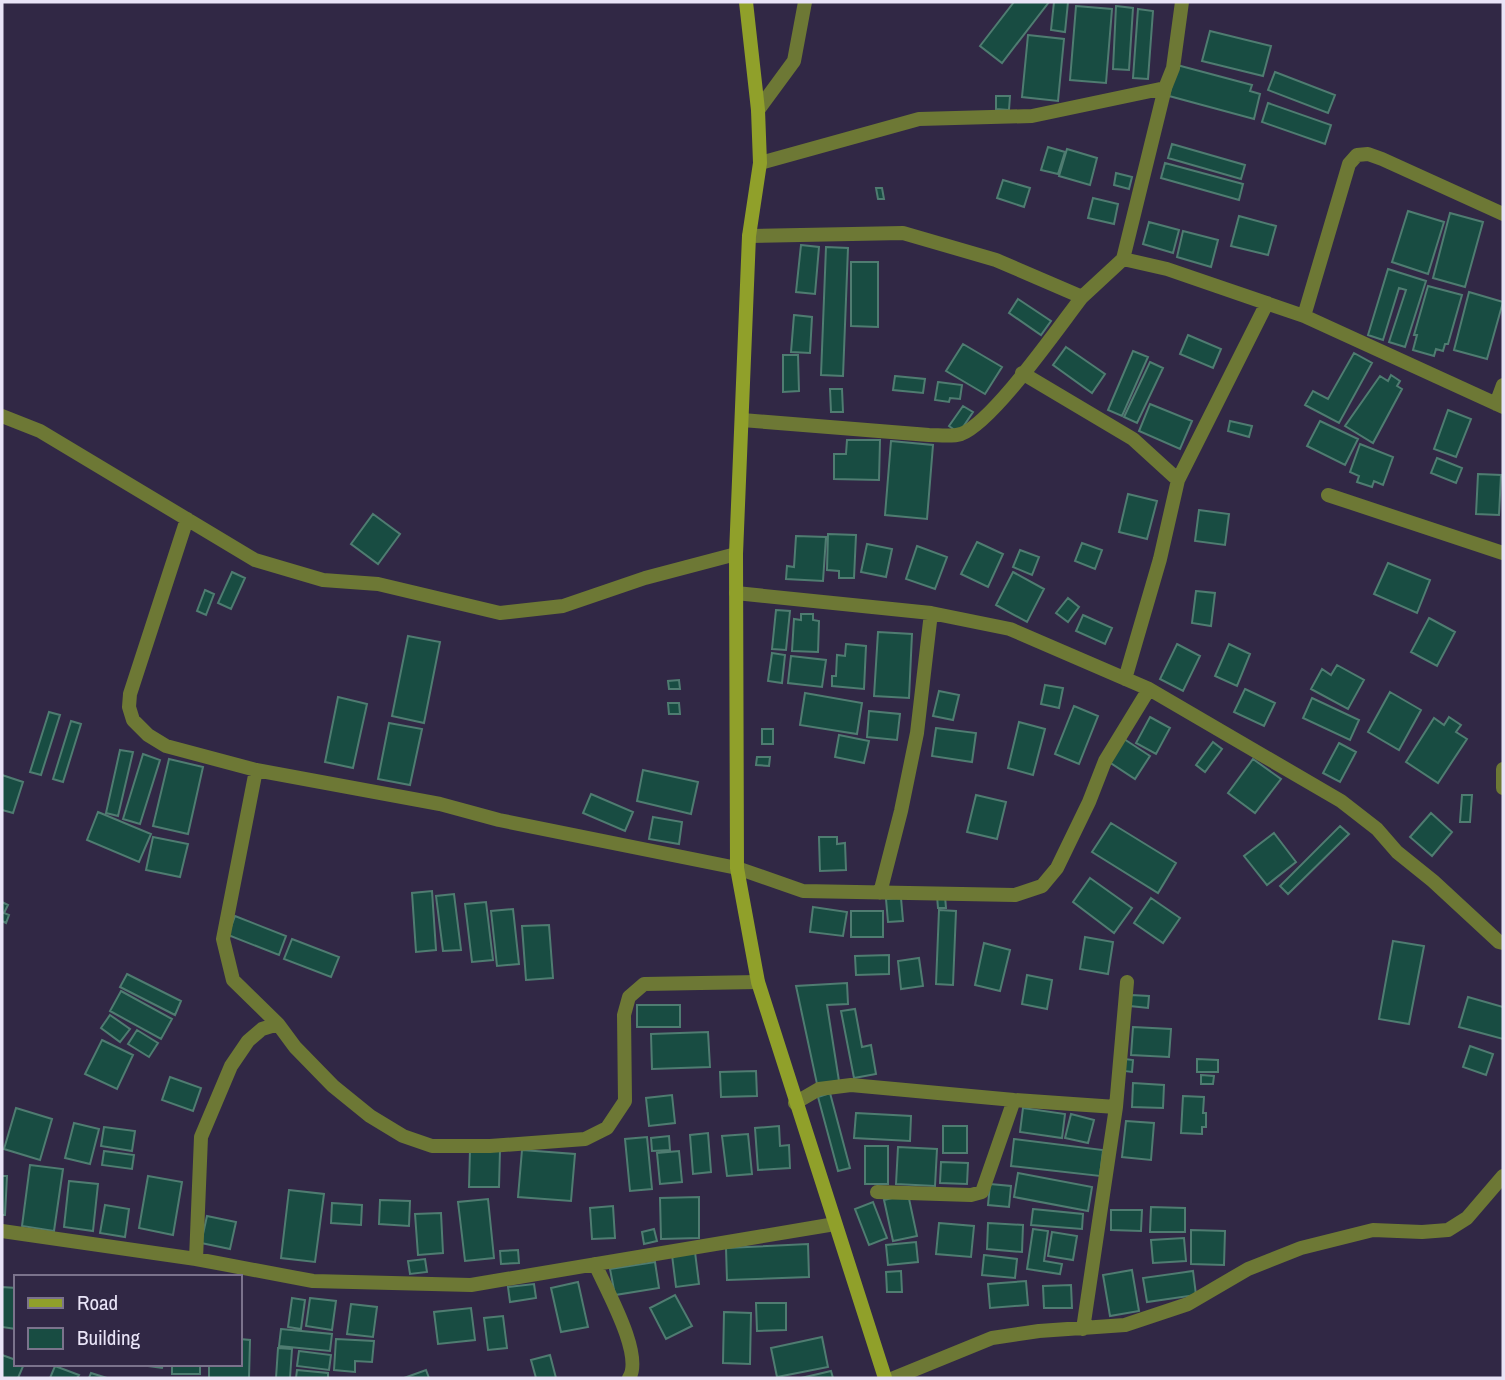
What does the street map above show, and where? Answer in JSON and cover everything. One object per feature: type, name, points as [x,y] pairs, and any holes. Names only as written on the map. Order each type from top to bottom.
[{"type":"street","points":[[746,2],[758,110],[760,163],[749,236],[736,554],[737,868],[758,982],[884,1378]]},
{"type":"street","points":[[758,110],[794,61],[805,2]]},
{"type":"street","points":[[742,419],[929,436],[960,435],[981,422],[1082,297],[1124,259],[1165,88],[1173,68],[1182,2]]},
{"type":"street","points":[[760,163],[919,119],[1032,116],[1165,88]]},
{"type":"street","points":[[1304,316],[1349,164],[1357,155],[1368,154],[1382,159],[1503,214]]},
{"type":"street","points":[[749,236],[903,233],[996,260],[1082,297]]},
{"type":"street","points":[[1124,259],[1167,269],[1304,316],[1500,406],[1503,385]]},
{"type":"street","points":[[1125,679],[1160,559],[1178,480],[1267,303]]},
{"type":"street","points":[[1022,373],[1133,439],[1178,480]]},
{"type":"street","points":[[2,416],[40,431],[254,560],[323,580],[378,584],[500,613],[563,606],[645,578],[736,554]]},
{"type":"street","points":[[1328,495],[1503,554]]},
{"type":"street","points":[[187,519],[130,694],[129,707],[133,720],[148,735],[166,746],[256,770],[440,804],[499,820],[737,868],[803,891],[1015,895],[1042,886],[1057,868],[1090,802],[1105,761],[1149,689]]},
{"type":"street","points":[[736,593],[931,613],[1010,629],[1149,689],[1340,801],[1377,829],[1397,852],[1503,943]]},
{"type":"street","points":[[880,893],[917,733],[931,613]]},
{"type":"street","points":[[1503,769],[1503,788]]},
{"type":"street","points":[[256,770],[223,939],[233,980],[278,1024],[295,1047],[333,1086],[370,1116],[403,1136],[432,1146],[490,1146],[584,1139],[607,1128],[625,1101],[624,1014],[629,997],[644,984],[758,982]]},
{"type":"street","points":[[1083,1329],[1116,1107],[1127,982]]},
{"type":"street","points":[[196,1259],[201,1137],[232,1066],[248,1041],[262,1029],[278,1024]]},
{"type":"street","points":[[795,1103],[819,1089],[851,1085],[1014,1101],[1116,1107]]},
{"type":"street","points":[[877,1192],[971,1195],[982,1192],[1014,1101]]},
{"type":"street","points":[[894,1378],[992,1338],[1039,1331],[1125,1325],[1188,1304],[1248,1269],[1301,1248],[1373,1230],[1448,1230],[1467,1218],[1503,1176]]},
{"type":"street","points":[[2,1231],[196,1259],[313,1281],[471,1285],[835,1224]]},
{"type":"street","points":[[595,1264],[631,1348],[633,1372],[629,1378]]},
{"type":"building","points":[[1014,2],[1049,2],[1002,63],[980,46]]},
{"type":"building","points":[[1054,2],[1068,2],[1065,32],[1051,30]]},
{"type":"building","points":[[1076,6],[1112,9],[1106,83],[1070,80]]},
{"type":"building","points":[[1116,6],[1133,8],[1129,70],[1113,69]]},
{"type":"building","points":[[1138,9],[1153,11],[1148,79],[1133,78]]},
{"type":"building","points":[[1210,31],[1271,46],[1263,76],[1202,61]]},
{"type":"building","points":[[1028,35],[1064,39],[1058,101],[1022,97]]},
{"type":"building","points":[[1177,65],[1252,85],[1250,91],[1260,94],[1254,119],[1169,96]]},
{"type":"building","points":[[1275,72],[1335,95],[1328,113],[1268,90]]},
{"type":"building","points":[[996,96],[1010,96],[1009,110],[996,109]]},
{"type":"building","points":[[1268,103],[1331,125],[1325,144],[1262,122]]},
{"type":"building","points":[[1172,144],[1245,165],[1241,179],[1168,158]]},
{"type":"building","points":[[1048,147],[1065,152],[1058,174],[1041,170]]},
{"type":"building","points":[[1067,149],[1097,158],[1090,185],[1059,176]]},
{"type":"building","points":[[1165,163],[1243,184],[1239,200],[1161,178]]},
{"type":"building","points":[[1116,173],[1132,177],[1129,189],[1114,185]]},
{"type":"building","points":[[1003,180],[1030,188],[1024,207],[997,198]]},
{"type":"building","points":[[876,188],[882,188],[884,199],[878,199]]},
{"type":"building","points":[[1093,198],[1118,204],[1114,224],[1088,218]]},
{"type":"building","points":[[1408,211],[1444,222],[1428,274],[1392,262]]},
{"type":"building","points":[[1450,213],[1483,222],[1465,287],[1433,278]]},
{"type":"building","points":[[1239,216],[1276,226],[1268,255],[1231,246]]},
{"type":"building","points":[[1149,222],[1179,230],[1173,253],[1143,244]]},
{"type":"building","points":[[1183,231],[1218,240],[1211,267],[1177,257]]},
{"type":"building","points":[[801,245],[819,247],[815,294],[796,292]]},
{"type":"building","points":[[826,247],[848,248],[843,376],[821,375]]},
{"type":"building","points":[[851,262],[878,262],[878,327],[851,326]]},
{"type":"building","points":[[1388,269],[1426,281],[1405,347],[1389,342],[1406,290],[1399,288],[1383,340],[1368,335]]},
{"type":"building","points":[[1428,286],[1462,295],[1448,344],[1445,344],[1443,351],[1436,349],[1434,356],[1413,350],[1417,335],[1414,335]]},
{"type":"building","points":[[1469,292],[1503,302],[1487,359],[1454,350]]},
{"type":"building","points":[[1018,299],[1051,321],[1041,335],[1009,313]]},
{"type":"building","points":[[794,315],[812,317],[810,353],[791,352]]},
{"type":"building","points":[[1188,335],[1221,349],[1213,368],[1180,354]]},
{"type":"building","points":[[963,344],[1002,367],[985,394],[946,371]]},
{"type":"building","points":[[1066,347],[1105,374],[1092,393],[1053,365]]},
{"type":"building","points":[[1133,351],[1148,357],[1122,416],[1108,410]]},
{"type":"building","points":[[1354,353],[1372,363],[1339,423],[1305,405],[1313,391],[1328,399]]},
{"type":"building","points":[[783,355],[798,355],[799,391],[783,392]]},
{"type":"building","points":[[1150,362],[1163,368],[1137,423],[1124,417]]},
{"type":"building","points":[[1391,375],[1400,381],[1397,386],[1402,389],[1373,443],[1345,426],[1380,376],[1388,381]]},
{"type":"building","points":[[895,376],[925,379],[923,393],[893,390]]},
{"type":"building","points":[[938,382],[962,385],[960,399],[950,398],[949,402],[935,400]]},
{"type":"building","points":[[830,389],[842,389],[843,412],[831,412]]},
{"type":"building","points":[[1150,404],[1192,421],[1180,449],[1139,431]]},
{"type":"building","points":[[963,406],[973,412],[959,433],[949,426]]},
{"type":"building","points":[[1448,410],[1471,419],[1456,457],[1434,449]]},
{"type":"building","points":[[1230,421],[1252,426],[1249,437],[1228,431]]},
{"type":"building","points":[[1320,421],[1358,439],[1345,465],[1307,446]]},
{"type":"building","points":[[847,440],[880,440],[879,480],[834,479],[834,454],[846,454]]},
{"type":"building","points":[[891,441],[933,445],[927,519],[885,515]]},
{"type":"building","points":[[1360,444],[1393,457],[1383,485],[1374,481],[1372,487],[1357,482],[1359,476],[1350,472]]},
{"type":"building","points":[[1437,458],[1462,468],[1456,483],[1431,473]]},
{"type":"building","points":[[1478,474],[1501,475],[1499,515],[1476,514]]},
{"type":"building","points":[[1128,494],[1157,501],[1147,539],[1119,532]]},
{"type":"building","points":[[1199,510],[1229,514],[1225,545],[1195,541]]},
{"type":"building","points":[[373,514],[400,534],[378,564],[351,544]]},
{"type":"building","points":[[828,534],[856,535],[854,578],[839,578],[839,571],[827,570]]},
{"type":"building","points":[[796,536],[826,537],[823,581],[786,579],[787,566],[794,567]]},
{"type":"building","points":[[977,542],[1003,554],[988,587],[961,574]]},
{"type":"building","points":[[1082,543],[1102,550],[1095,569],[1075,561]]},
{"type":"building","points":[[867,544],[892,549],[886,577],[861,572]]},
{"type":"building","points":[[917,546],[947,557],[935,589],[906,579]]},
{"type":"building","points":[[1020,550],[1039,557],[1032,575],[1013,567]]},
{"type":"building","points":[[1388,563],[1430,580],[1417,613],[1374,594]]},
{"type":"building","points":[[232,572],[245,578],[231,609],[218,603]]},
{"type":"building","points":[[1013,572],[1044,589],[1027,622],[996,605]]},
{"type":"building","points":[[205,590],[214,594],[206,615],[197,611]]},
{"type":"building","points":[[1196,591],[1215,593],[1211,626],[1192,623]]},
{"type":"building","points":[[1068,598],[1079,607],[1068,622],[1056,613]]},
{"type":"building","points":[[776,610],[790,611],[786,650],[772,649]]},
{"type":"building","points":[[801,614],[813,614],[813,620],[819,621],[818,652],[792,651],[794,619],[801,620]]},
{"type":"building","points":[[1083,615],[1112,628],[1105,644],[1076,631]]},
{"type":"building","points":[[1429,618],[1455,632],[1437,666],[1411,652]]},
{"type":"building","points":[[878,632],[912,634],[909,698],[874,696]]},
{"type":"building","points":[[408,636],[440,642],[424,723],[392,716]]},
{"type":"building","points":[[846,644],[866,646],[864,689],[832,686],[832,676],[836,676],[837,655],[845,656]]},
{"type":"building","points":[[1177,644],[1200,656],[1183,691],[1160,679]]},
{"type":"building","points":[[1229,644],[1250,654],[1237,686],[1215,676]]},
{"type":"building","points":[[772,653],[785,655],[782,683],[768,681]]},
{"type":"building","points":[[791,656],[826,660],[822,687],[788,683]]},
{"type":"building","points":[[1337,665],[1364,680],[1348,709],[1311,689],[1322,669],[1331,675]]},
{"type":"building","points":[[679,680],[680,689],[669,689],[668,681]]},
{"type":"building","points":[[1045,685],[1063,688],[1059,708],[1041,704]]},
{"type":"building","points":[[1245,689],[1275,703],[1264,726],[1234,712]]},
{"type":"building","points":[[939,691],[959,695],[953,720],[933,716]]},
{"type":"building","points":[[1390,692],[1421,710],[1399,750],[1368,732]]},
{"type":"building","points":[[805,693],[862,703],[857,734],[800,725]]},
{"type":"building","points":[[338,697],[367,704],[353,768],[325,762]]},
{"type":"building","points":[[1312,698],[1359,720],[1350,740],[1303,718]]},
{"type":"building","points":[[668,703],[679,703],[680,714],[669,714]]},
{"type":"building","points":[[1074,706],[1098,716],[1079,764],[1055,754]]},
{"type":"building","points":[[869,711],[900,714],[897,740],[867,737]]},
{"type":"building","points":[[49,712],[60,715],[41,775],[30,772]]},
{"type":"building","points":[[1150,717],[1170,728],[1156,754],[1136,743]]},
{"type":"building","points":[[1449,717],[1461,725],[1456,732],[1467,739],[1438,783],[1406,762],[1434,718],[1444,725]]},
{"type":"building","points":[[71,721],[81,724],[63,782],[53,779]]},
{"type":"building","points":[[1019,722],[1045,729],[1033,775],[1008,768]]},
{"type":"building","points":[[389,723],[422,729],[410,785],[378,779]]},
{"type":"building","points":[[936,728],[976,733],[972,762],[932,756]]},
{"type":"building","points":[[762,729],[773,729],[773,744],[762,744]]},
{"type":"building","points":[[839,735],[869,741],[864,763],[835,757]]},
{"type":"building","points":[[1124,739],[1150,756],[1135,779],[1109,762]]},
{"type":"building","points":[[1213,742],[1222,749],[1205,772],[1196,765]]},
{"type":"building","points":[[1339,743],[1356,752],[1340,782],[1323,773]]},
{"type":"building","points":[[120,750],[133,752],[118,816],[106,813]]},
{"type":"building","points":[[143,754],[160,760],[140,824],[123,819]]},
{"type":"building","points":[[757,757],[770,757],[769,766],[756,765]]},
{"type":"building","points":[[169,759],[203,767],[188,834],[153,826]]},
{"type":"building","points":[[1253,759],[1281,779],[1255,813],[1228,793]]},
{"type":"building","points":[[643,770],[698,782],[691,814],[637,801]]},
{"type":"building","points":[[2,775],[23,782],[13,813],[2,810]]},
{"type":"building","points":[[591,794],[633,812],[625,831],[583,813]]},
{"type":"building","points":[[976,795],[1006,802],[997,839],[967,832]]},
{"type":"building","points":[[1462,795],[1472,795],[1470,822],[1460,822]]},
{"type":"building","points":[[98,812],[151,834],[139,862],[87,840]]},
{"type":"building","points":[[1431,813],[1452,832],[1432,856],[1410,837]]},
{"type":"building","points":[[653,817],[682,822],[679,844],[649,839]]},
{"type":"building","points":[[1111,823],[1176,863],[1158,893],[1092,852]]},
{"type":"building","points":[[1340,826],[1349,834],[1288,894],[1280,886]]},
{"type":"building","points":[[1274,833],[1296,862],[1267,885],[1244,856]]},
{"type":"building","points":[[153,837],[188,844],[180,877],[146,870]]},
{"type":"building","points":[[819,837],[837,837],[837,844],[845,843],[846,870],[820,871]]},
{"type":"building","points":[[1090,878],[1132,908],[1114,933],[1073,902]]},
{"type":"building","points":[[432,891],[436,950],[416,952],[412,893]]},
{"type":"building","points":[[454,894],[461,950],[443,951],[436,896]]},
{"type":"building","points":[[937,896],[945,896],[946,908],[938,908]]},
{"type":"building","points":[[901,898],[903,921],[888,922],[886,899]]},
{"type":"building","points":[[1151,898],[1180,918],[1163,943],[1134,923]]},
{"type":"building","points":[[2,902],[8,905],[4,913],[9,915],[6,923],[2,921]]},
{"type":"building","points":[[486,902],[493,960],[472,962],[465,904]]},
{"type":"building","points":[[813,907],[847,912],[843,936],[810,932]]},
{"type":"building","points":[[513,909],[519,964],[497,966],[491,911]]},
{"type":"building","points":[[939,910],[956,911],[953,985],[936,984]]},
{"type":"building","points":[[851,911],[883,911],[883,937],[851,937]]},
{"type":"building","points":[[235,916],[286,936],[279,955],[228,935]]},
{"type":"building","points":[[549,925],[553,978],[526,980],[522,926]]},
{"type":"building","points":[[1085,937],[1113,942],[1108,974],[1080,969]]},
{"type":"building","points":[[292,939],[339,957],[331,977],[284,959]]},
{"type":"building","points":[[1393,941],[1424,946],[1409,1024],[1379,1019]]},
{"type":"building","points":[[984,943],[1010,950],[1000,991],[975,985]]},
{"type":"building","points":[[889,955],[889,974],[856,975],[855,956]]},
{"type":"building","points":[[919,958],[923,986],[901,989],[898,961]]},
{"type":"building","points":[[127,974],[181,1001],[175,1015],[120,987]]},
{"type":"building","points":[[1027,975],[1052,980],[1047,1009],[1022,1004]]},
{"type":"building","points":[[847,983],[848,1004],[827,1005],[839,1081],[817,1084],[796,986]]},
{"type":"building","points":[[121,991],[172,1019],[161,1039],[110,1011]]},
{"type":"building","points":[[1131,995],[1149,996],[1148,1008],[1130,1006]]},
{"type":"building","points":[[1468,997],[1503,1007],[1503,1039],[1459,1027]]},
{"type":"building","points":[[637,1005],[680,1005],[680,1027],[637,1027]]},
{"type":"building","points":[[855,1009],[862,1047],[871,1045],[876,1074],[854,1078],[841,1011]]},
{"type":"building","points":[[110,1015],[130,1029],[120,1042],[101,1028]]},
{"type":"building","points":[[1133,1027],[1171,1029],[1169,1057],[1131,1055]]},
{"type":"building","points":[[137,1030],[158,1043],[149,1057],[128,1044]]},
{"type":"building","points":[[708,1032],[710,1067],[652,1069],[651,1034]]},
{"type":"building","points":[[102,1040],[133,1055],[117,1089],[85,1074]]},
{"type":"building","points":[[1470,1046],[1493,1054],[1486,1075],[1463,1067]]},
{"type":"building","points":[[1125,1059],[1133,1060],[1132,1072],[1124,1071]]},
{"type":"building","points":[[1197,1059],[1218,1060],[1218,1072],[1197,1072]]},
{"type":"building","points":[[756,1071],[757,1096],[721,1097],[720,1072]]},
{"type":"building","points":[[1201,1075],[1214,1076],[1213,1084],[1201,1084]]},
{"type":"building","points":[[170,1077],[201,1088],[193,1111],[162,1100]]},
{"type":"building","points":[[1133,1083],[1164,1085],[1163,1108],[1132,1107]]},
{"type":"building","points":[[830,1093],[850,1168],[838,1171],[818,1097]]},
{"type":"building","points":[[672,1095],[675,1123],[649,1126],[646,1098]]},
{"type":"building","points":[[1183,1096],[1204,1097],[1206,1127],[1202,1127],[1202,1134],[1181,1133]]},
{"type":"building","points":[[16,1108],[52,1119],[40,1160],[4,1149]]},
{"type":"building","points":[[1023,1108],[1065,1114],[1062,1138],[1020,1132]]},
{"type":"building","points":[[856,1113],[911,1116],[910,1141],[854,1138]]},
{"type":"building","points":[[1071,1114],[1094,1120],[1088,1143],[1065,1138]]},
{"type":"building","points":[[1126,1121],[1154,1123],[1151,1160],[1122,1157]]},
{"type":"building","points":[[74,1123],[99,1129],[90,1164],[65,1158]]},
{"type":"building","points":[[779,1126],[780,1146],[789,1145],[790,1168],[758,1170],[755,1128]]},
{"type":"building","points":[[943,1126],[967,1126],[967,1153],[943,1153]]},
{"type":"building","points":[[104,1127],[135,1131],[132,1151],[101,1146]]},
{"type":"building","points":[[708,1133],[711,1172],[693,1174],[690,1135]]},
{"type":"building","points":[[748,1134],[752,1174],[727,1176],[722,1136]]},
{"type":"building","points":[[669,1136],[670,1150],[652,1151],[651,1138]]},
{"type":"building","points":[[647,1137],[652,1189],[630,1191],[625,1139]]},
{"type":"building","points":[[1014,1139],[1103,1150],[1100,1176],[1011,1166]]},
{"type":"building","points":[[865,1146],[888,1146],[888,1184],[865,1184]]},
{"type":"building","points":[[898,1147],[937,1149],[935,1186],[896,1184]]},
{"type":"building","points":[[470,1150],[500,1150],[499,1187],[469,1187]]},
{"type":"building","points":[[522,1150],[575,1154],[571,1201],[518,1197]]},
{"type":"building","points":[[104,1151],[134,1155],[132,1169],[102,1165]]},
{"type":"building","points":[[679,1151],[682,1182],[660,1184],[657,1153]]},
{"type":"building","points":[[941,1162],[968,1163],[967,1184],[940,1183]]},
{"type":"building","points":[[30,1165],[63,1169],[54,1231],[22,1226]]},
{"type":"building","points":[[1018,1173],[1092,1187],[1088,1211],[1014,1197]]},
{"type":"building","points":[[2,1176],[7,1176],[5,1215],[2,1215]]},
{"type":"building","points":[[148,1176],[182,1182],[173,1235],[139,1228]]},
{"type":"building","points":[[69,1181],[98,1184],[93,1231],[64,1227]]},
{"type":"building","points":[[990,1184],[1011,1186],[1009,1207],[988,1205]]},
{"type":"building","points":[[289,1190],[324,1194],[315,1262],[281,1258]]},
{"type":"building","points":[[908,1194],[917,1236],[893,1241],[884,1200]]},
{"type":"building","points":[[699,1197],[699,1238],[661,1239],[660,1198]]},
{"type":"building","points":[[488,1199],[494,1258],[465,1261],[458,1202]]},
{"type":"building","points":[[380,1200],[410,1201],[409,1226],[379,1224]]},
{"type":"building","points":[[873,1202],[887,1238],[869,1245],[855,1209]]},
{"type":"building","points":[[332,1203],[362,1205],[361,1225],[331,1223]]},
{"type":"building","points":[[105,1205],[129,1209],[125,1237],[100,1233]]},
{"type":"building","points":[[613,1206],[615,1238],[592,1239],[590,1208]]},
{"type":"building","points":[[1151,1207],[1185,1208],[1185,1232],[1150,1232]]},
{"type":"building","points":[[1033,1209],[1083,1214],[1082,1229],[1031,1225]]},
{"type":"building","points":[[1111,1210],[1142,1210],[1141,1231],[1111,1230]]},
{"type":"building","points":[[441,1213],[443,1253],[418,1255],[415,1214]]},
{"type":"building","points":[[207,1216],[236,1222],[230,1249],[201,1243]]},
{"type":"building","points":[[939,1223],[974,1226],[971,1257],[936,1254]]},
{"type":"building","points":[[988,1223],[1023,1225],[1022,1252],[987,1249]]},
{"type":"building","points":[[654,1229],[657,1241],[644,1244],[642,1232]]},
{"type":"building","points":[[1033,1229],[1048,1231],[1044,1261],[1062,1264],[1060,1274],[1027,1269]]},
{"type":"building","points":[[1191,1230],[1225,1231],[1224,1265],[1191,1264]]},
{"type":"building","points":[[1052,1232],[1077,1236],[1073,1260],[1048,1256]]},
{"type":"building","points":[[1184,1238],[1186,1261],[1153,1263],[1151,1240]]},
{"type":"building","points":[[916,1242],[918,1262],[888,1265],[886,1245]]},
{"type":"building","points":[[808,1244],[809,1277],[727,1280],[726,1248]]},
{"type":"building","points":[[518,1250],[519,1263],[501,1264],[500,1251]]},
{"type":"building","points":[[695,1252],[699,1284],[676,1287],[672,1255]]},
{"type":"building","points":[[984,1255],[1017,1259],[1015,1278],[982,1275]]},
{"type":"building","points":[[425,1259],[427,1272],[410,1274],[408,1261]]},
{"type":"building","points":[[655,1262],[659,1288],[615,1295],[610,1269]]},
{"type":"building","points":[[1132,1270],[1139,1311],[1110,1316],[1103,1275]]},
{"type":"building","points":[[901,1271],[902,1292],[887,1292],[886,1272]]},
{"type":"building","points":[[1193,1271],[1196,1295],[1147,1302],[1143,1278]]},
{"type":"building","points":[[1026,1281],[1028,1305],[990,1308],[988,1284]]},
{"type":"building","points":[[578,1282],[588,1327],[561,1332],[551,1288]]},
{"type":"building","points":[[534,1284],[536,1298],[510,1302],[508,1287]]},
{"type":"building","points":[[1071,1285],[1072,1308],[1044,1308],[1043,1286]]},
{"type":"building","points":[[2,1287],[14,1288],[14,1329],[2,1327]]},
{"type":"building","points":[[675,1295],[692,1326],[666,1339],[650,1308]]},
{"type":"building","points":[[292,1298],[305,1300],[301,1329],[288,1327]]},
{"type":"building","points":[[310,1298],[336,1301],[332,1330],[306,1326]]},
{"type":"building","points":[[756,1303],[786,1303],[786,1330],[757,1331]]},
{"type":"building","points":[[351,1304],[377,1307],[373,1337],[347,1334]]},
{"type":"building","points":[[471,1308],[475,1340],[438,1344],[434,1312]]},
{"type":"building","points":[[724,1312],[751,1313],[750,1364],[723,1363]]},
{"type":"building","points":[[503,1316],[507,1348],[488,1350],[484,1318]]},
{"type":"building","points":[[281,1329],[332,1334],[330,1351],[279,1346]]},
{"type":"building","points":[[822,1337],[828,1367],[777,1377],[771,1348]]},
{"type":"building","points":[[242,1339],[250,1340],[249,1378],[209,1378],[209,1366],[242,1366]]},
{"type":"building","points":[[336,1339],[374,1341],[372,1362],[355,1361],[355,1372],[334,1370]]},
{"type":"building","points":[[278,1348],[292,1349],[290,1378],[276,1378]]},
{"type":"building","points":[[299,1351],[331,1355],[329,1370],[297,1366]]},
{"type":"building","points":[[2,1355],[14,1359],[14,1366],[23,1366],[18,1378],[2,1378]]},
{"type":"building","points":[[550,1355],[556,1378],[536,1378],[531,1360]]},
{"type":"building","points":[[55,1366],[79,1375],[77,1378],[50,1378]]},
{"type":"building","points":[[172,1366],[200,1366],[200,1374],[172,1374]]},
{"type":"building","points":[[297,1370],[328,1373],[328,1378],[296,1378]]},
{"type":"building","points":[[426,1370],[429,1378],[404,1378]]},
{"type":"building","points":[[831,1371],[833,1378],[801,1378]]},
{"type":"building","points":[[91,1373],[107,1378],[89,1378]]}]
